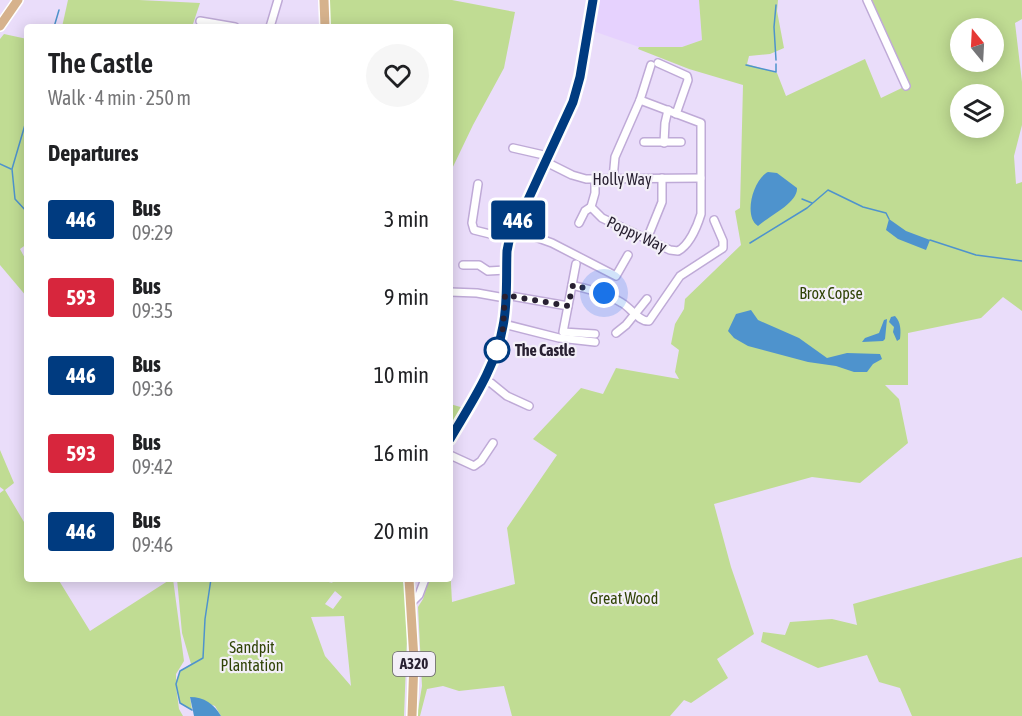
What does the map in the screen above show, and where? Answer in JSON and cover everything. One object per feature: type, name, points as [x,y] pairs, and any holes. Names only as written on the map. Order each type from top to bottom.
[{"type":"main road","points":[[0,26],[18,0]]},
{"type":"main road","points":[[324,0],[325,24]]},
{"type":"main road","name":"A320","points":[[409,582],[414,684],[412,716]]},
{"type":"street","points":[[271,24],[278,0]]},
{"type":"street","points":[[453,434],[484,380],[498,348],[504,324],[507,251],[510,239],[577,90],[593,0]]},
{"type":"street","points":[[867,0],[906,86]]},
{"type":"street","points":[[200,21],[218,24]]},
{"type":"street","points":[[613,179],[615,157],[655,64],[687,76],[688,80],[676,114]]},
{"type":"street","points":[[640,100],[704,123],[701,178]]},
{"type":"street","points":[[664,143],[668,110]]},
{"type":"street","points":[[644,142],[681,142]]},
{"type":"street","name":"Holly Way","points":[[514,150],[547,159],[577,177],[595,179],[701,178]]},
{"type":"street","points":[[647,239],[662,202],[662,178]]},
{"type":"street","name":"Poppy Way","points":[[591,207],[602,218],[670,250],[681,250],[699,223],[701,178]]},
{"type":"street","name":"Poppy Way","points":[[579,223],[585,211],[591,207],[595,193],[595,179]]},
{"type":"street","points":[[478,184],[472,223],[474,231],[510,239]]},
{"type":"street","points":[[573,285],[604,293],[623,303],[642,320],[649,321],[680,276],[721,251],[723,241],[714,219]]},
{"type":"street","points":[[513,229],[552,243],[616,276],[628,255]]},
{"type":"street","points":[[504,324],[559,338],[595,338],[563,332],[576,264]]},
{"type":"street","points":[[464,265],[479,265],[488,271],[506,270]]},
{"type":"street","points":[[453,292],[505,296],[568,306]]},
{"type":"street","points":[[616,333],[647,299]]},
{"type":"street","points":[[484,380],[494,385],[499,391],[529,406]]},
{"type":"street","points":[[453,456],[474,466],[481,461],[493,443]]},
{"type":"street","points":[[412,602],[417,598],[423,582]]},
{"type":"shaded area","points":[[597,0],[699,0],[702,40],[682,47],[639,47],[593,31],[591,28]]},
{"type":"green space","points":[[68,0],[200,3],[193,24],[63,24]]},
{"type":"green space","points":[[328,0],[452,0],[515,12],[504,68],[453,167],[453,24],[328,24]]},
{"type":"green space","points":[[699,0],[778,0],[777,11],[784,48],[770,54],[749,56],[747,64],[777,73],[786,96],[865,59],[881,98],[906,86],[869,0],[1022,0],[1022,19],[1015,23],[1022,82],[1022,125],[1014,156],[1016,184],[1022,182],[1022,311],[1003,297],[981,318],[908,333],[908,385],[885,385],[899,399],[908,443],[860,483],[812,477],[714,504],[731,567],[754,634],[717,659],[728,678],[691,703],[684,700],[670,716],[512,716],[504,686],[459,691],[443,686],[427,689],[420,716],[417,716],[422,686],[418,607],[428,582],[451,582],[452,602],[515,584],[507,528],[557,455],[533,439],[581,388],[603,394],[616,368],[679,379],[675,372],[679,350],[671,344],[675,324],[684,309],[685,299],[741,245],[735,211],[740,208],[743,85],[689,69],[638,49],[639,47],[682,47],[702,40]]},
{"type":"green space","points":[[4,34],[24,38],[24,246],[20,249],[24,256],[24,293],[0,265],[0,39]]},
{"type":"green space","points":[[453,405],[464,408],[453,425]]},
{"type":"green space","name":"Sandpit Plantation","points":[[0,450],[14,483],[5,490],[24,522],[24,582],[60,582],[90,631],[166,582],[173,582],[184,661],[176,674],[176,681],[180,671],[191,664],[182,633],[177,582],[403,582],[408,612],[404,716],[221,716],[215,706],[190,697],[192,710],[180,703],[176,686],[179,709],[183,716],[0,716],[0,493],[4,490],[0,487]],"holes":[[[335,591],[342,597],[333,609],[325,604]],[[344,616],[351,686],[325,656],[311,617]]]},
{"type":"green space","points":[[1022,557],[1022,716],[912,716],[900,688],[879,682],[867,655],[818,668],[761,642],[763,632],[785,635],[790,622],[832,619],[857,625],[853,604]]},
{"type":"water","points":[[768,172],[777,173],[797,188],[796,194],[788,204],[758,226],[751,215],[752,198],[758,182]]},
{"type":"water","points":[[889,219],[906,231],[930,240],[926,250],[898,239],[886,230]]},
{"type":"water","points":[[751,310],[758,320],[799,338],[827,358],[847,353],[880,354],[882,359],[873,364],[867,372],[854,372],[748,346],[734,338],[728,331],[736,314]]},
{"type":"water","points":[[895,316],[900,330],[900,339],[897,341],[893,332],[894,327],[889,322],[891,317]]},
{"type":"water","points":[[887,319],[883,341],[862,342],[865,338],[879,333],[884,320]]},
{"type":"water","points":[[190,697],[208,702],[221,716],[194,716]]},
{"type":"waterway","points":[[776,5],[774,27],[776,60]]},
{"type":"waterway","points":[[55,24],[59,10]]},
{"type":"waterway","points":[[746,65],[776,72],[776,64]]},
{"type":"waterway","points":[[24,128],[12,169],[15,199],[24,209]]},
{"type":"waterway","points":[[0,164],[11,169]]},
{"type":"waterway","points":[[750,243],[807,208],[828,190],[863,207],[886,213],[889,219]]},
{"type":"waterway","points":[[802,199],[812,203]]},
{"type":"waterway","points":[[930,240],[976,255],[1022,261]]},
{"type":"waterway","points":[[192,710],[180,703],[176,684],[180,671],[203,658],[205,619],[211,582]]},
{"type":"bus line","name":"446","points":[[453,434],[483,383],[498,348],[505,316],[509,241],[573,102],[580,77],[593,0]]},
{"type":"place","name":"The Castle","points":[[497,350]]},
{"type":"route","points":[[497,350],[505,316],[505,295],[568,306],[573,285],[604,293]]},
{"type":"park label","name":"Brox Copse","points":[[831,293]]},
{"type":"park label","name":"Great Wood","points":[[624,598]]}]
